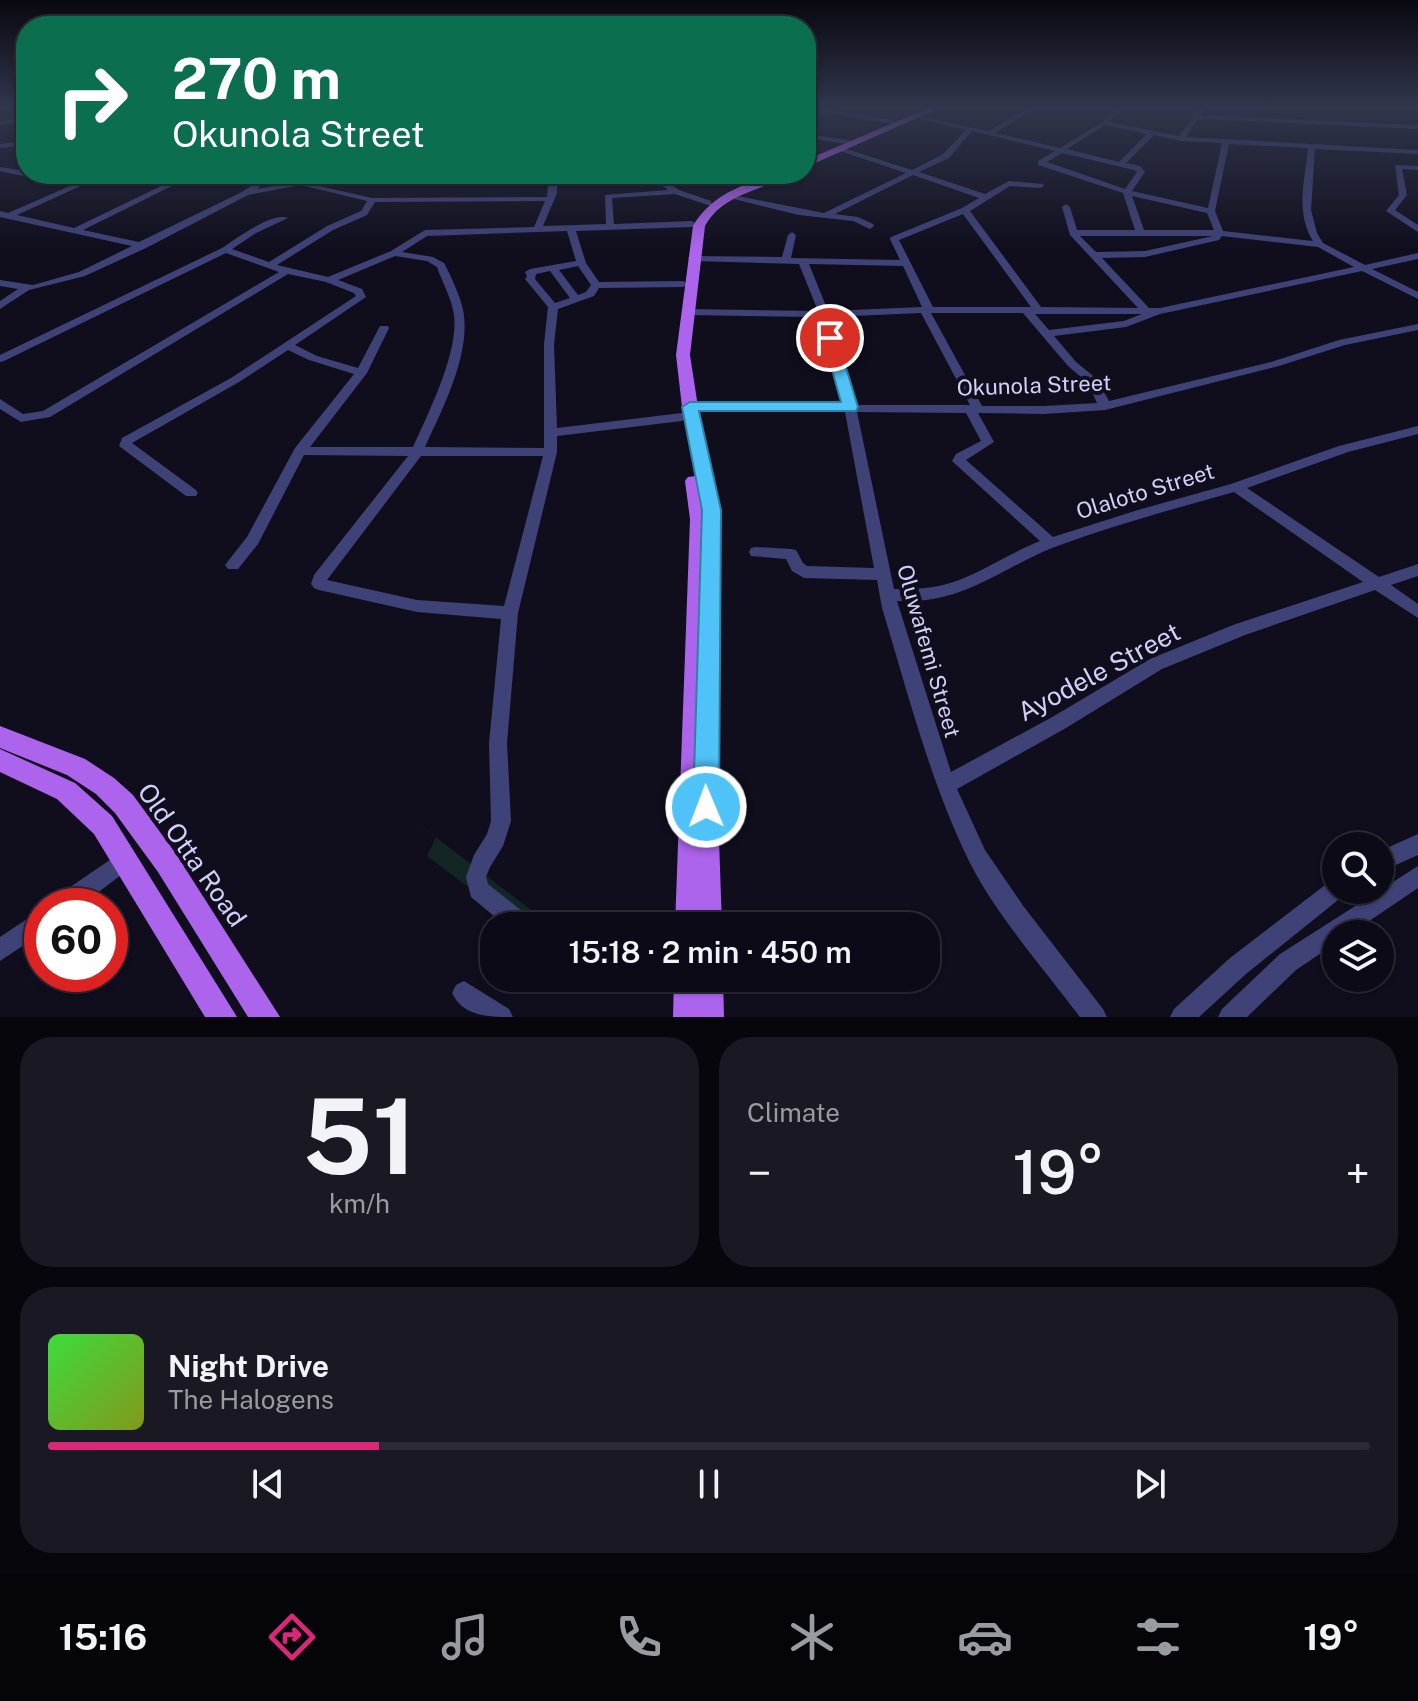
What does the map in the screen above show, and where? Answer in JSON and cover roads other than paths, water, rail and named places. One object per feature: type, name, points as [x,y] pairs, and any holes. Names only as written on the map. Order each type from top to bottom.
[{"type":"main road","points":[[708,912],[705,738],[712,510],[697,468],[675,343],[692,224],[708,203],[753,184]]},
{"type":"main road","points":[[686,412],[683,355],[693,258],[701,221],[714,205],[755,184]]},
{"type":"main road","points":[[689,912],[699,519],[697,468]]},
{"type":"main road","name":"Old Otta Road","points":[[0,737],[76,767],[105,786],[124,804],[167,863],[265,1017]]},
{"type":"main road","points":[[0,760],[74,797],[103,825],[222,1017]]},
{"type":"street","points":[[869,154],[984,197]]},
{"type":"street","points":[[826,215],[947,154]]},
{"type":"street","points":[[1054,154],[1041,163],[1127,192],[1211,211]]},
{"type":"street","points":[[1083,154],[1141,172],[1127,192]]},
{"type":"street","points":[[1121,164],[1131,154]]},
{"type":"street","points":[[1219,233],[1211,211],[1223,154]]},
{"type":"street","points":[[1312,154],[1304,205],[1308,228],[1320,245]]},
{"type":"street","points":[[1417,228],[1390,211],[1403,195],[1398,167],[1418,168]]},
{"type":"street","points":[[1040,186],[1011,182],[965,210],[894,239],[988,442],[959,461],[1051,543]]},
{"type":"street","points":[[74,184],[78,185]]},
{"type":"street","points":[[76,230],[171,184]]},
{"type":"street","points":[[4,284],[45,286],[82,274],[143,246],[259,184]]},
{"type":"street","points":[[245,194],[309,184]]},
{"type":"street","points":[[537,229],[553,193],[553,184]]},
{"type":"street","points":[[665,184],[676,192],[708,203]]},
{"type":"street","points":[[5,215],[78,185]]},
{"type":"street","points":[[305,185],[372,200],[548,199]]},
{"type":"street","points":[[610,224],[608,197],[676,192]]},
{"type":"street","points":[[1127,192],[1140,232]]},
{"type":"street","points":[[730,196],[799,212],[855,219],[870,226]]},
{"type":"street","points":[[270,265],[330,228],[364,213],[372,200]]},
{"type":"street","points":[[1066,207],[1073,233],[1145,309]]},
{"type":"street","points":[[965,210],[1046,334],[1072,364],[1093,381],[1105,406]]},
{"type":"street","points":[[5,215],[143,246]]},
{"type":"street","points":[[0,359],[225,250],[253,231],[284,218]]},
{"type":"street","points":[[329,280],[394,253],[425,233],[610,224],[692,224]]},
{"type":"street","points":[[571,228],[581,263],[596,285]]},
{"type":"street","points":[[1073,233],[1219,233],[1320,245],[1418,296]]},
{"type":"street","points":[[1095,255],[1165,251],[1206,242],[1219,233]]},
{"type":"street","points":[[792,235],[794,260]]},
{"type":"street","points":[[191,493],[125,446],[127,441],[224,386],[361,297],[358,291],[329,280],[287,271],[225,250]]},
{"type":"street","points":[[394,253],[430,259],[441,265],[459,315],[456,352],[436,411],[416,454],[319,579],[319,584],[417,606],[510,613]]},
{"type":"street","points":[[1046,334],[1126,324],[1160,311],[1418,256]]},
{"type":"street","points":[[693,258],[794,260],[839,265],[906,263]]},
{"type":"street","name":"Oluwafemi Street","points":[[794,260],[824,314],[850,407],[887,596],[946,785],[978,857],[1023,925],[1095,1017]]},
{"type":"street","points":[[506,912],[478,890],[476,877],[501,821],[498,743],[510,613],[551,452],[549,344],[553,307],[530,279],[530,272],[581,263]]},
{"type":"street","points":[[553,269],[577,300]]},
{"type":"street","points":[[0,403],[21,418],[46,414],[287,271]]},
{"type":"street","points":[[596,285],[683,284]]},
{"type":"street","points":[[553,307],[590,294],[596,285]]},
{"type":"street","points":[[0,306],[27,287]]},
{"type":"street","points":[[687,312],[1160,311]]},
{"type":"street","name":"Okunola Street","points":[[552,433],[686,412],[850,407],[974,409],[1105,406],[1275,364],[1343,342],[1418,327]]},
{"type":"street","points":[[233,565],[253,540],[300,451],[361,373],[384,328]]},
{"type":"street","points":[[285,345],[329,364],[361,373]]},
{"type":"street","name":"Olaloto Street","points":[[887,596],[935,593],[1051,543],[1236,487],[1344,449],[1418,430]]},
{"type":"street","points":[[300,451],[416,454],[551,452]]},
{"type":"street","points":[[1236,487],[1418,612]]},
{"type":"street","points":[[756,552],[791,554],[797,567],[804,572],[882,574]]},
{"type":"street","name":"Ayodele Street","points":[[946,785],[1156,664],[1239,630],[1418,570]]},
{"type":"street","points":[[1394,855],[1418,844]]},
{"type":"street","points":[[87,888],[126,859]]},
{"type":"street","points":[[1230,1017],[1288,962],[1418,876]]},
{"type":"street","points":[[1182,1017],[1248,958],[1322,900]]},
{"type":"street","points":[[0,950],[24,933]]},
{"type":"street","points":[[464,993],[501,1017]]}]
